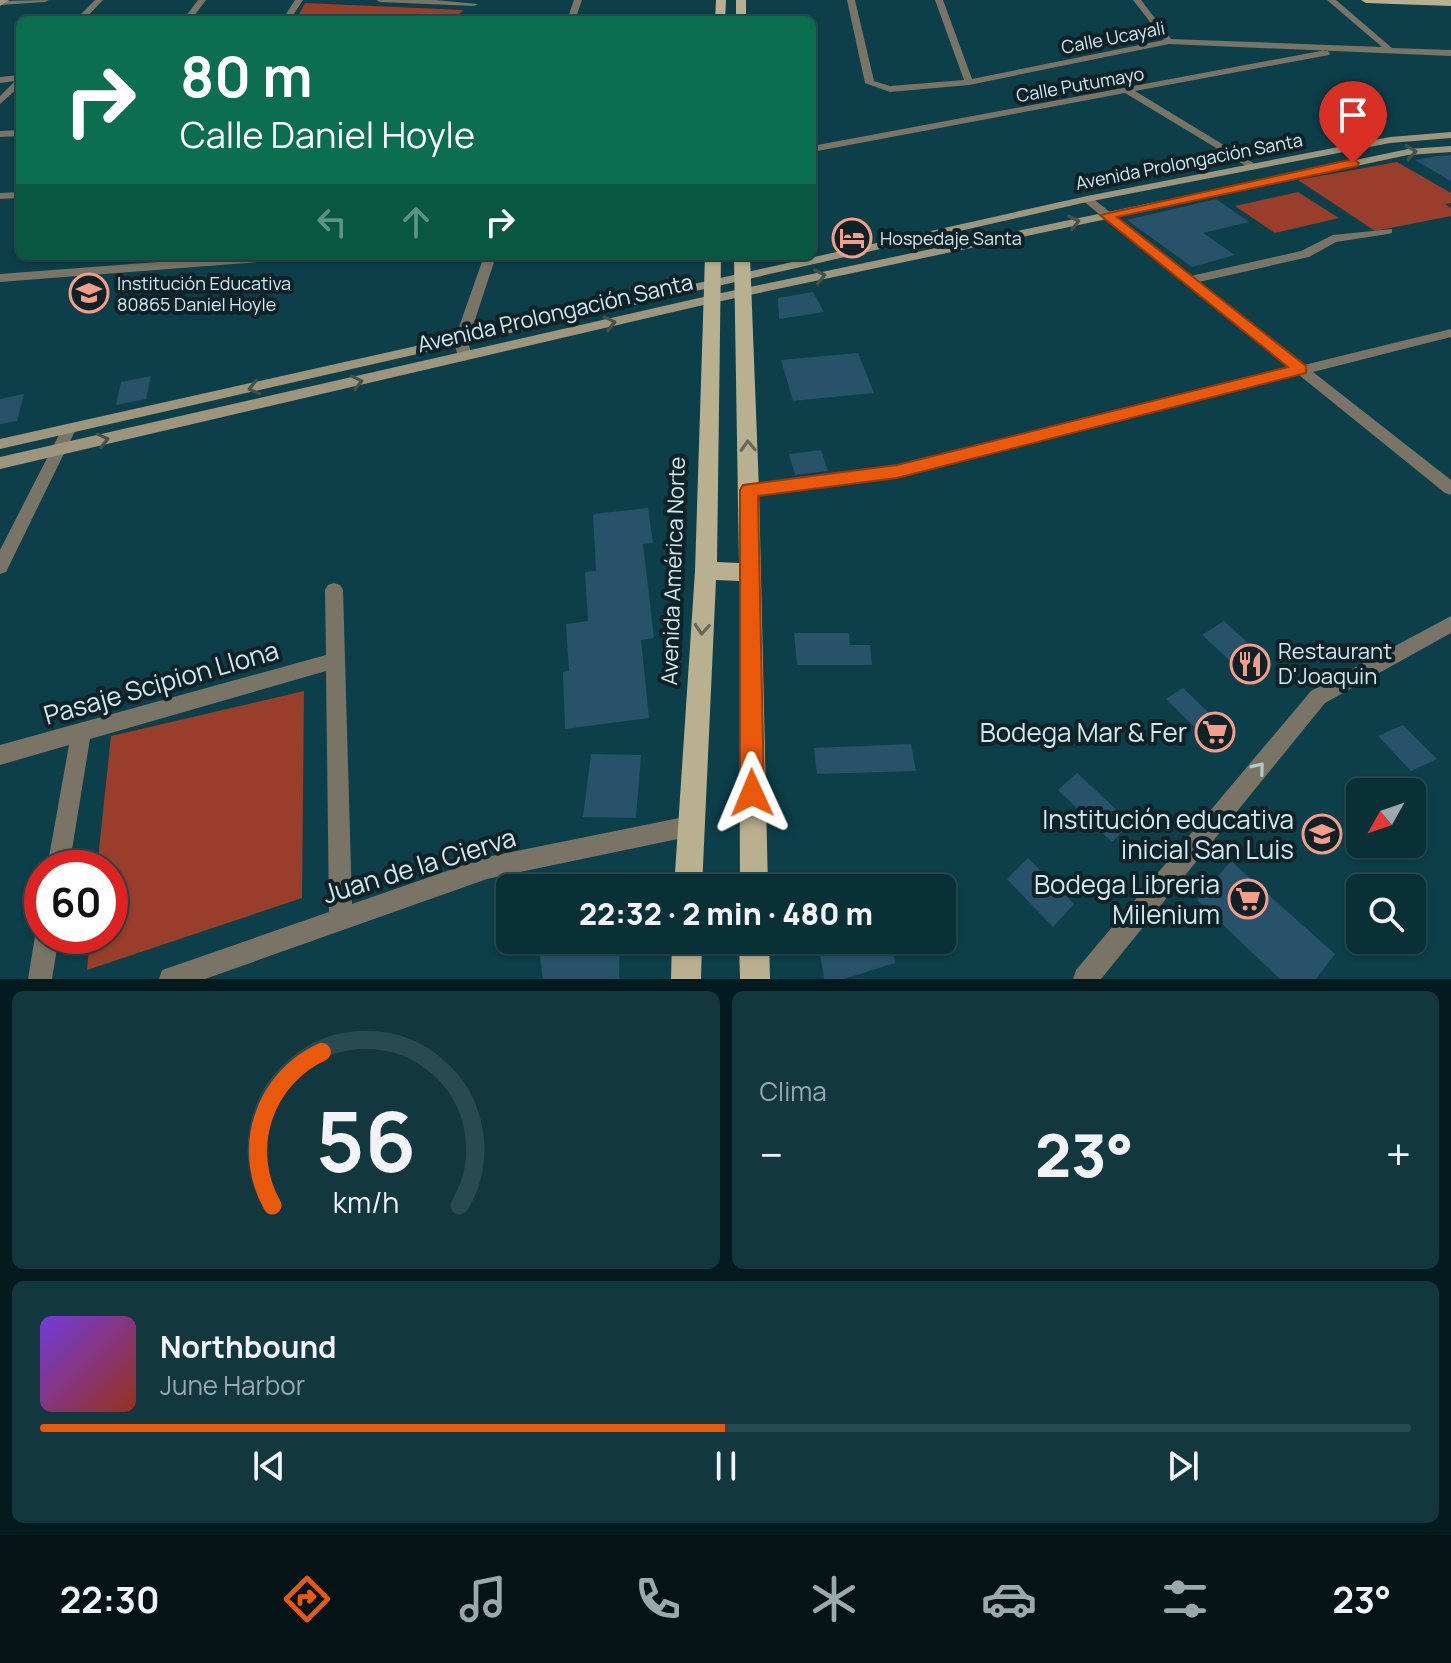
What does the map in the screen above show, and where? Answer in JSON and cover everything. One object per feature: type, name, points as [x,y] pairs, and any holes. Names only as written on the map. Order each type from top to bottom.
[{"type":"main road","points":[[1366,0],[1451,3]]},
{"type":"main road","name":"Avenida América Norte","points":[[688,874],[706,571],[713,260]]},
{"type":"main road","points":[[742,260],[749,490],[754,874]]},
{"type":"main road","points":[[706,571],[749,572]]},
{"type":"main road","points":[[686,979],[687,954]]},
{"type":"main road","points":[[754,954],[755,979]]},
{"type":"street","points":[[2,2],[45,0]]},
{"type":"street","points":[[83,16],[99,0]]},
{"type":"street","points":[[380,0],[473,6]]},
{"type":"street","name":"Calle Ucayali","points":[[851,0],[870,83],[878,88],[969,82],[1169,41],[1451,53]]},
{"type":"street","points":[[939,0],[969,82]]},
{"type":"street","points":[[1137,0],[1169,41]]},
{"type":"street","points":[[1331,0],[1388,48]]},
{"type":"street","name":"Calle Putumayo","points":[[816,148],[1354,48]]},
{"type":"street","points":[[0,101],[16,84]]},
{"type":"street","points":[[1129,92],[1251,166]]},
{"type":"street","name":"Avenida Prolongación Santa","points":[[0,444],[461,341],[712,291],[1087,199],[1390,140],[1451,135]]},
{"type":"street","name":"Avenida Prolongación Santa","points":[[743,284],[1107,215],[1408,152],[1451,149]]},
{"type":"street","points":[[1087,199],[1451,489]]},
{"type":"street","points":[[1189,280],[1305,254],[1333,239],[1388,231]]},
{"type":"street","points":[[0,278],[232,260]]},
{"type":"street","points":[[465,357],[461,341],[489,260]]},
{"type":"street","name":"Avenida Prolongación Santa","points":[[0,463],[465,357],[712,291]]},
{"type":"street","points":[[749,490],[897,471],[1451,333]]},
{"type":"street","points":[[402,354],[405,371]]},
{"type":"street","points":[[0,567],[69,429]]},
{"type":"street","points":[[334,590],[341,917]]},
{"type":"street","points":[[1085,979],[1318,697],[1451,624]]},
{"type":"street","name":"Pasaje Scipion Llona","points":[[0,755],[337,660]]},
{"type":"street","points":[[61,850],[81,732]]},
{"type":"street","name":"Juan de la Cierva","points":[[171,979],[487,868],[689,827]]},
{"type":"street","points":[[40,979],[44,954]]},
{"type":"shaded area","points":[[305,3],[463,10],[458,16],[298,16]]},
{"type":"shaded area","points":[[1397,162],[1451,193],[1451,203],[1445,204],[1451,208],[1451,216],[1375,231],[1298,180]]},
{"type":"shaded area","points":[[1298,192],[1339,218],[1275,233],[1235,206]]},
{"type":"shaded area","points":[[304,691],[302,898],[87,970],[88,954],[128,954],[128,850],[99,850],[111,736]]},
{"type":"building","points":[[1451,155],[1451,181],[1415,160],[1438,156]]},
{"type":"building","points":[[1216,199],[1249,222],[1203,233],[1235,255],[1192,267],[1127,220]]},
{"type":"building","points":[[813,292],[824,312],[779,319],[778,298]]},
{"type":"building","points":[[858,353],[874,393],[793,401],[781,360]]},
{"type":"building","points":[[151,376],[146,399],[116,405],[121,382]]},
{"type":"building","points":[[24,394],[17,421],[0,424],[0,399]]},
{"type":"building","points":[[821,450],[828,471],[795,475],[789,454]]},
{"type":"building","points":[[648,508],[653,543],[643,544],[654,638],[641,640],[649,718],[565,729],[563,672],[569,671],[566,624],[588,621],[585,572],[596,571],[593,514]]},
{"type":"building","points":[[1224,621],[1272,665],[1250,679],[1202,635]]},
{"type":"building","points":[[794,633],[849,633],[850,645],[870,645],[872,665],[797,665]]},
{"type":"building","points":[[1183,688],[1228,731],[1212,744],[1166,699]]},
{"type":"building","points":[[1403,725],[1437,759],[1411,771],[1378,736]]},
{"type":"building","points":[[911,744],[916,771],[817,774],[814,748]]},
{"type":"building","points":[[591,754],[641,755],[636,818],[583,817]]},
{"type":"building","points":[[1077,773],[1131,823],[1112,842],[1058,790]]},
{"type":"building","points":[[1028,858],[1074,904],[1053,927],[1007,879]]},
{"type":"building","points":[[1231,861],[1335,954],[1316,979],[1280,979],[1197,900]]},
{"type":"building","points":[[540,954],[620,954],[619,979],[543,979]]},
{"type":"building","points":[[820,954],[893,954],[895,963],[844,979],[824,979]]},
{"type":"place","name":"Hospedaje Santa","points":[[852,238]]},
{"type":"place","name":"Institución Educativa 80865 Daniel Hoyle","points":[[89,293]]},
{"type":"place","name":"Restaurant D'Joaquin","points":[[1250,664]]},
{"type":"place","name":"Bodega Mar & Fer","points":[[1215,732]]},
{"type":"place","name":"Institución educativa inicial San Luis","points":[[1322,834]]},
{"type":"place","name":"Bodega Libreria Milenium","points":[[1248,899]]},
{"type":"route","points":[[752,793],[749,490],[897,471],[1301,369],[1107,215],[1353,163]]}]
